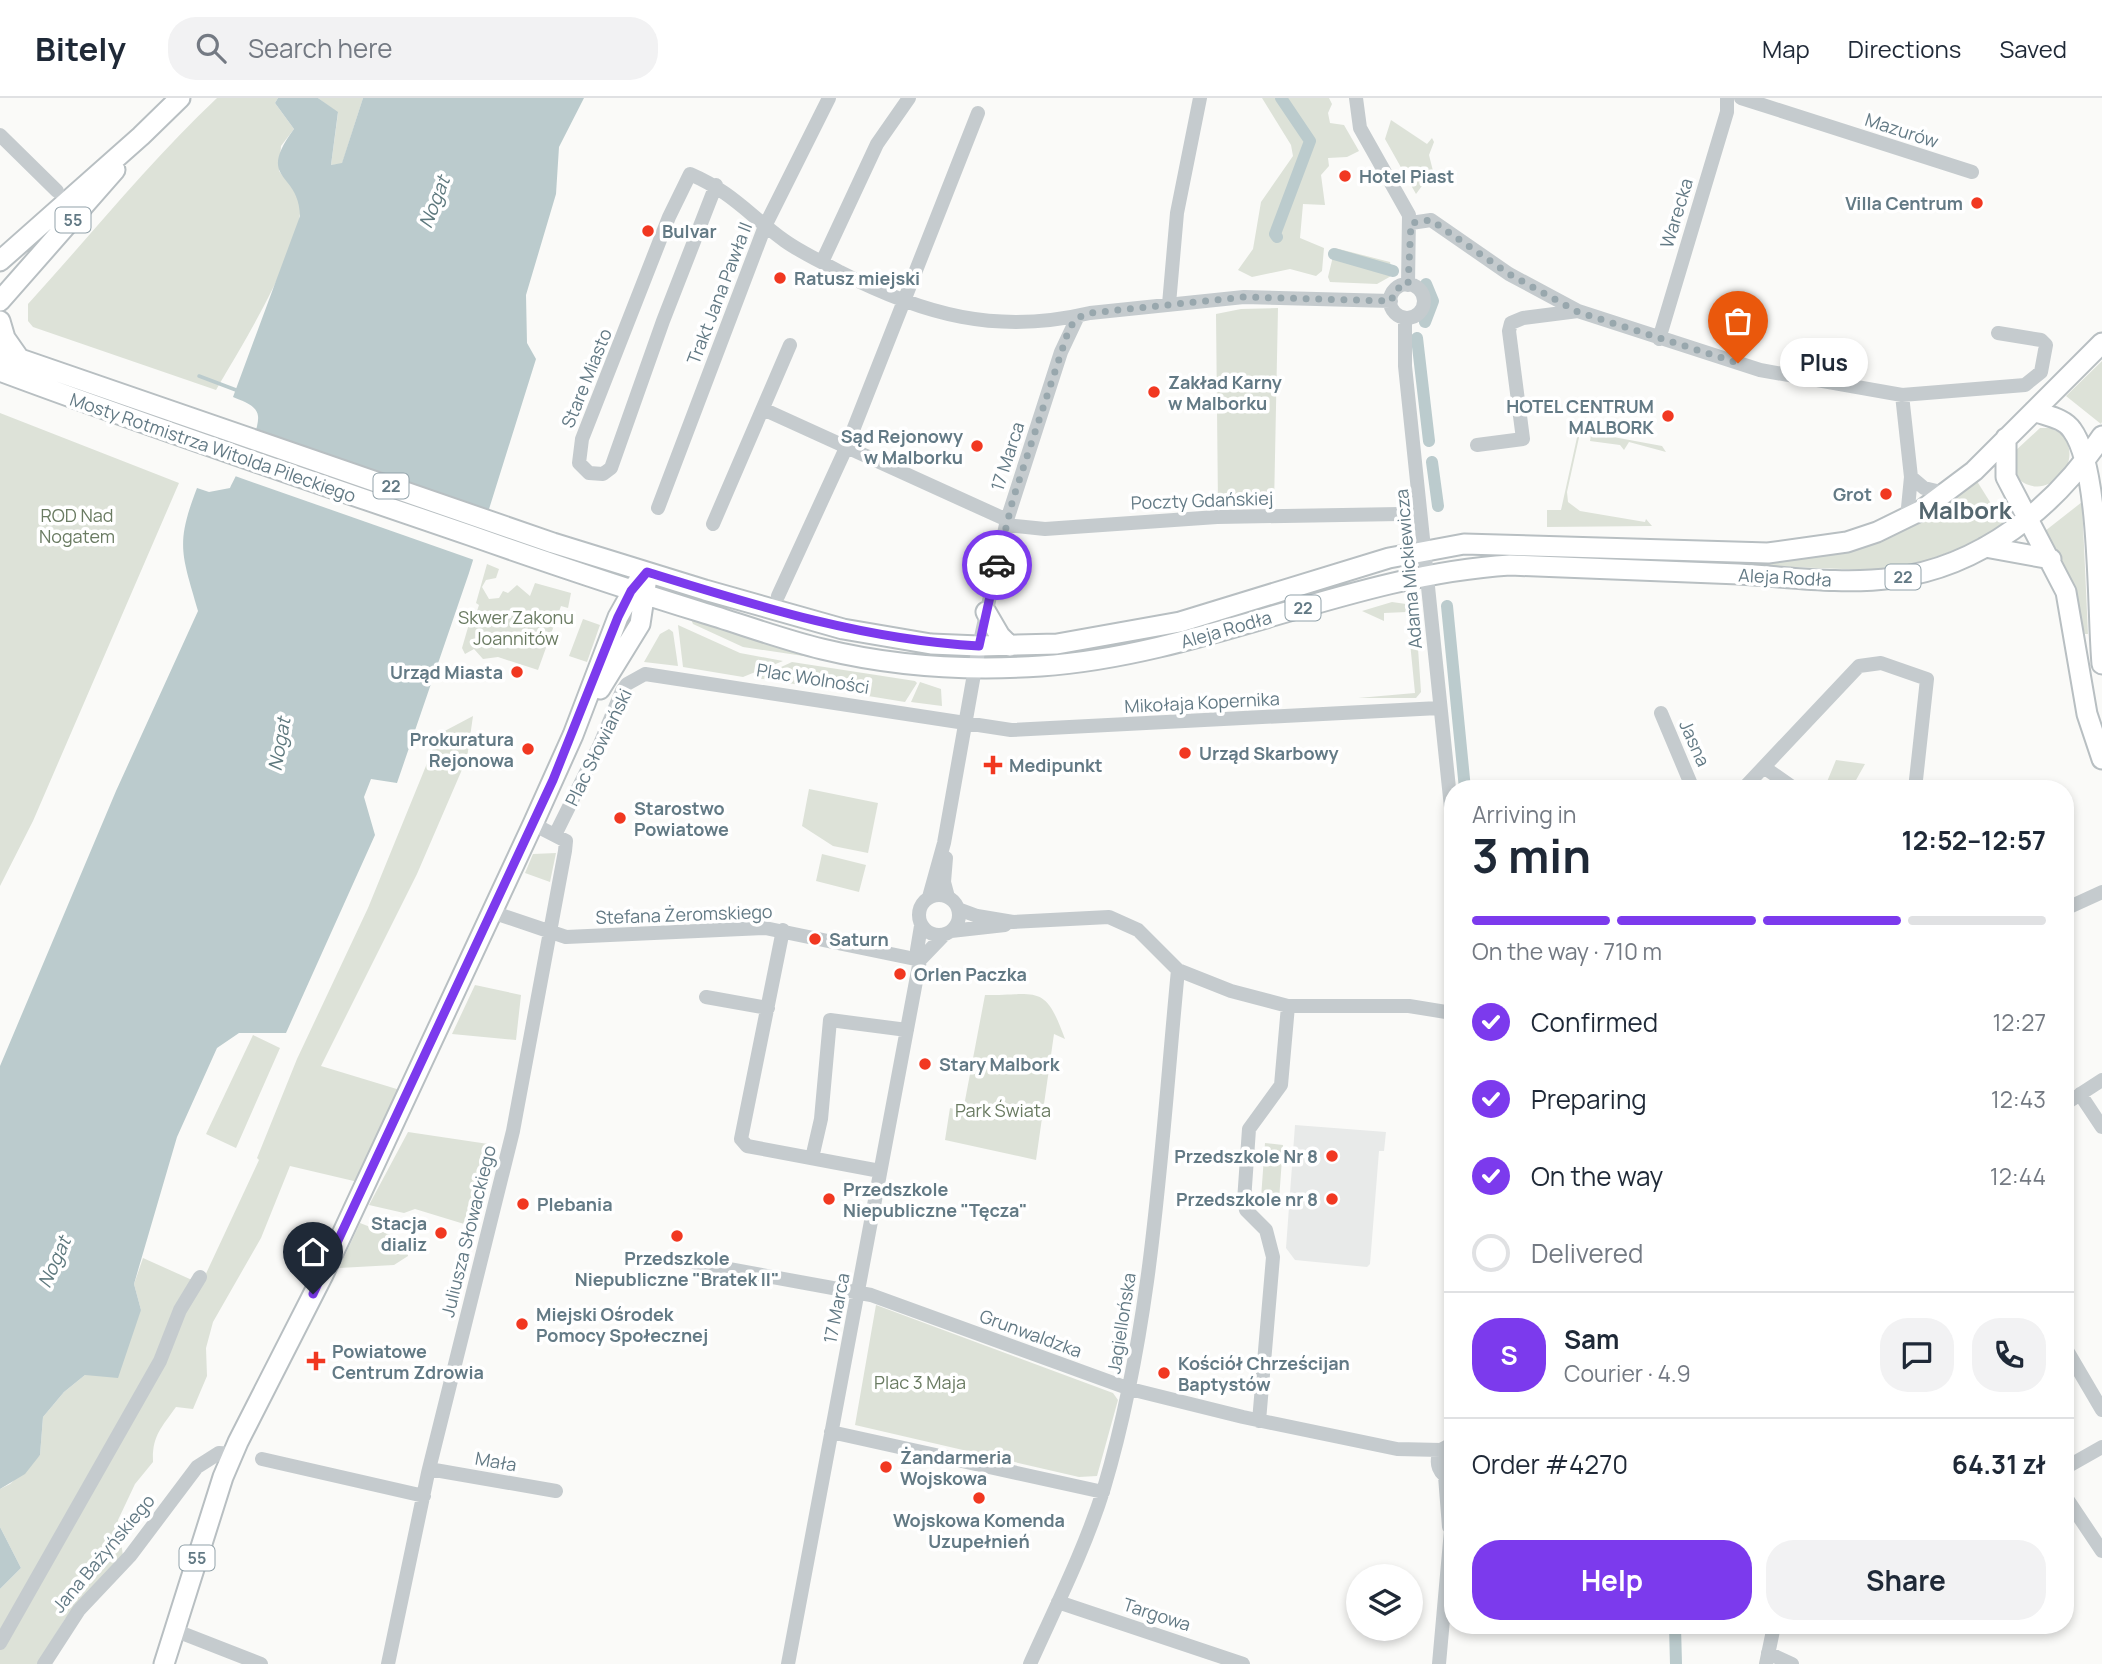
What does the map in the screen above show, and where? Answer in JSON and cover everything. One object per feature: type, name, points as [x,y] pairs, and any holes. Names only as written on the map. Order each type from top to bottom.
[{"type":"main road","name":"55","points":[[0,261],[180,98]]},
{"type":"main road","name":"55","points":[[0,301],[89,202],[141,136]]},
{"type":"main road","points":[[0,321],[5,338],[19,358]]},
{"type":"main road","name":"22","points":[[2006,438],[2102,343]]},
{"type":"main road","name":"22","points":[[0,352],[19,358]]},
{"type":"main road","name":"Mosty Rotmistrza Witolda Pileckiego","points":[[19,358],[553,543]]},
{"type":"main road","name":"Mosty Rotmistrza Witolda Pileckiego","points":[[0,371],[546,562]]},
{"type":"main road","points":[[2034,411],[2058,419],[2072,430],[2093,496],[2102,664]]},
{"type":"main road","name":"22","points":[[2028,519],[2084,463],[2102,436]]},
{"type":"main road","name":"Aleja Rodła","points":[[553,543],[842,629],[931,644],[1057,644],[1180,622],[1426,549],[1476,543],[1768,553],[1847,542],[1907,518],[1945,494],[1974,471],[2006,438]]},
{"type":"main road","points":[[2006,438],[2004,467],[2011,488],[2051,559],[2071,612],[2087,714],[2102,758]]},
{"type":"main road","name":"Aleja Rodła","points":[[546,562],[823,649],[918,665],[986,668],[1074,663],[1129,655],[1428,574],[1510,565],[1870,580],[1921,574],[1985,547],[2028,519]]},
{"type":"main road","points":[[1985,547],[2051,559]]},
{"type":"main road","name":"Plac Słowiański","points":[[492,912],[573,736],[640,624],[638,593],[647,572]]},
{"type":"main road","points":[[986,612],[1000,636],[1010,646]]},
{"type":"main road","name":"55","points":[[164,1664],[233,1454],[323,1275],[492,912]]},
{"type":"street","name":"Trakt Jana Pawła II","points":[[658,508],[765,226],[829,98]]},
{"type":"street","points":[[822,262],[877,144],[909,98]]},
{"type":"street","points":[[1169,304],[1177,213],[1200,98]]},
{"type":"street","points":[[1356,98],[1360,128],[1407,209],[1411,223],[1408,285]]},
{"type":"street","name":"Warecka","points":[[1659,338],[1727,111],[1727,98]]},
{"type":"street","name":"Mazurów","points":[[1741,98],[1972,172]]},
{"type":"street","points":[[778,596],[846,448],[978,113]]},
{"type":"street","points":[[0,135],[57,191]]},
{"type":"street","name":"Stare Miasto","points":[[690,174],[716,185],[663,321],[611,468],[603,474],[589,473],[579,463],[582,439],[679,194],[690,174]]},
{"type":"street","points":[[716,185],[794,247],[903,302],[944,315],[980,320],[1077,318],[1090,313],[1256,297],[1391,301]]},
{"type":"street","points":[[1411,223],[1431,220],[1509,274],[1578,312],[1760,370],[1902,396],[2015,388],[2036,378],[2044,365],[2046,345],[2041,340],[1998,333]]},
{"type":"street","points":[[1408,285],[1419,289],[1424,303],[1417,316],[1405,318],[1394,311],[1391,301],[1396,289],[1408,285]]},
{"type":"street","points":[[1477,445],[1523,439],[1510,325],[1522,318],[1578,312]]},
{"type":"street","name":"17 Marca","points":[[986,668],[979,646],[1007,522],[1065,341],[1077,318]]},
{"type":"street","name":"Adama Mickiewicza","points":[[1405,318],[1405,366],[1426,549],[1448,780]]},
{"type":"street","points":[[712,524],[790,345]]},
{"type":"street","points":[[1902,396],[1911,477],[1907,518]]},
{"type":"street","points":[[763,409],[846,448]]},
{"type":"street","name":"Poczty Gdańskiej","points":[[846,448],[1007,522],[1045,529],[1217,517],[1400,514]]},
{"type":"street","points":[[1911,477],[1924,488],[1945,494]]},
{"type":"street","points":[[1752,780],[1859,666],[1881,663],[1927,679],[1916,780]]},
{"type":"street","points":[[986,668],[971,693],[944,843],[929,897],[920,906],[921,926],[932,934],[1001,927],[1013,922]]},
{"type":"street","name":"Plac Wolności","points":[[653,673],[966,724]]},
{"type":"street","name":"Plac Słowiański","points":[[555,835],[600,744],[622,691],[635,678],[653,673]]},
{"type":"street","name":"Mikołaja Kopernika","points":[[966,724],[1041,731],[1439,708]]},
{"type":"street","name":"Jasna","points":[[1661,713],[1689,780]]},
{"type":"street","points":[[1765,768],[1782,780]]},
{"type":"street","points":[[533,824],[555,835]]},
{"type":"street","name":"Juliusza Słowackiego","points":[[388,1664],[429,1469],[513,1131],[566,841],[555,835]]},
{"type":"street","points":[[944,843],[944,882],[948,897],[958,909],[976,916],[1013,922],[1109,917],[1138,930],[1178,970],[1231,991],[1289,1006],[1409,1006],[1444,1012]]},
{"type":"street","points":[[2074,905],[2102,892]]},
{"type":"street","points":[[929,897],[948,897]]},
{"type":"street","points":[[920,960],[958,921],[958,909]]},
{"type":"street","name":"Stefana Żeromskiego","points":[[492,912],[566,937],[756,928],[783,930],[920,960]]},
{"type":"street","name":"17 Marca","points":[[788,1664],[920,960],[917,950],[921,926]]},
{"type":"street","points":[[783,930],[741,1139],[747,1146],[880,1171]]},
{"type":"street","name":"Jagiellońska","points":[[1030,1664],[1103,1492],[1130,1389],[1148,1291],[1178,970]]},
{"type":"street","points":[[706,997],[768,1008]]},
{"type":"street","points":[[1259,1421],[1273,1257],[1266,1230],[1246,1210],[1244,1201],[1249,1129],[1282,1085],[1289,1006]]},
{"type":"street","points":[[812,1158],[821,1119],[828,1023],[843,1021],[907,1030]]},
{"type":"street","points":[[2074,1098],[2102,1080]]},
{"type":"street","points":[[2080,1094],[2102,1127]]},
{"type":"street","name":"Grunwaldzka","points":[[696,1263],[859,1293],[1130,1389],[1259,1421],[1397,1449],[1444,1446]]},
{"type":"street","points":[[0,1643],[160,1361],[180,1310],[200,1277]]},
{"type":"street","points":[[2074,1362],[2102,1410]]},
{"type":"street","points":[[831,1432],[1103,1492]]},
{"type":"street","points":[[2074,1463],[2102,1447]]},
{"type":"street","name":"Grunwaldzka","points":[[1397,1449],[1444,1474]]},
{"type":"street","name":"Jana Bażyńskiego","points":[[44,1664],[74,1616],[130,1556],[197,1467],[219,1453],[233,1454]]},
{"type":"street","points":[[262,1459],[424,1496]]},
{"type":"street","name":"Mała","points":[[429,1469],[556,1491]]},
{"type":"street","points":[[2074,1509],[2102,1551]]},
{"type":"street","name":"Targowa","points":[[1058,1602],[1243,1664]]},
{"type":"street","points":[[1439,1664],[1444,1606]]},
{"type":"street","points":[[174,1630],[261,1664]]},
{"type":"street","points":[[1772,1634],[1767,1658],[1792,1664]]},
{"type":"shaded area","name":"Przedszkole nr 8","points":[[1295,1125],[1386,1132],[1384,1151],[1379,1151],[1370,1264],[1367,1267],[1295,1260],[1286,1248]]},
{"type":"green space","points":[[217,98],[278,98],[275,103],[294,129],[281,146],[279,171],[300,202],[299,220],[282,269],[254,325],[216,390],[33,327],[28,321],[28,304],[144,173]]},
{"type":"green space","points":[[318,98],[363,98],[342,164],[331,165],[338,113]]},
{"type":"green space","points":[[1262,98],[1329,98],[1332,104],[1328,113],[1330,123],[1344,125],[1359,151],[1347,157],[1328,158],[1329,166],[1321,175],[1325,205],[1303,204],[1300,238],[1324,248],[1322,271],[1316,276],[1290,269],[1252,277],[1238,270],[1253,249],[1261,202],[1293,156],[1291,145]]},
{"type":"green space","points":[[1391,120],[1427,144],[1432,138],[1434,142],[1429,155],[1433,171],[1416,194],[1385,139]]},
{"type":"green space","points":[[1335,248],[1390,262],[1393,275],[1377,284],[1330,282],[1328,277]]},
{"type":"green space","points":[[1278,308],[1274,506],[1218,506],[1216,314],[1241,309]]},
{"type":"green space","points":[[2102,361],[2102,422],[2101,424],[2066,396]]},
{"type":"green space","name":"ROD Nad Nogatem","points":[[0,413],[179,483],[33,821],[0,886]]},
{"type":"green space","points":[[2040,428],[2050,428],[2061,433],[2068,445],[2069,458],[2066,469],[2058,478],[2037,486],[2026,484],[2015,475],[2014,452]]},
{"type":"green space","points":[[1581,431],[1662,446],[1666,452],[1629,442],[1624,450],[1620,445],[1590,441],[1591,435],[1580,433],[1567,492],[1568,502],[1580,511],[1645,522],[1646,519],[1652,526],[1547,527],[1547,510],[1561,510],[1578,433]]},
{"type":"green space","points":[[1975,478],[2005,526],[1982,540],[1922,562],[1869,570],[1607,560],[1647,557],[1782,560],[1842,551]]},
{"type":"green space","points":[[2082,502],[2088,634],[2085,634],[2065,569],[2045,531]]},
{"type":"green space","name":"Skwer Zakonu Joannitów","points":[[487,564],[499,569],[496,578],[486,580],[482,587],[489,599],[499,598],[503,591],[508,593],[517,585],[530,596],[535,583],[571,593],[568,608],[561,606],[538,670],[498,657],[483,659],[474,649],[465,654],[462,648],[471,617],[475,617],[479,605],[476,603]]},
{"type":"green space","points":[[1392,602],[1406,604],[1416,619],[1421,692],[1416,698],[1358,698],[1415,693],[1407,612],[1384,613],[1384,621],[1362,611]]},
{"type":"green space","points":[[583,619],[600,625],[587,662],[569,656]]},
{"type":"green space","points":[[691,619],[810,657],[743,647],[693,624]]},
{"type":"green space","points":[[678,625],[740,653],[783,661],[743,677],[683,667]]},
{"type":"green space","points":[[669,629],[673,632],[678,666],[644,662],[660,634]]},
{"type":"green space","points":[[792,662],[917,683],[905,702],[757,678]]},
{"type":"green space","points":[[920,682],[941,689],[942,706],[911,702]]},
{"type":"green space","points":[[473,716],[467,758],[417,874],[321,1066],[400,1090],[358,1182],[290,1166],[261,1238],[213,1322],[206,1348],[207,1376],[193,1409],[176,1407],[162,1427],[154,1445],[153,1462],[135,1484],[118,1520],[123,1556],[65,1619],[37,1664],[0,1664],[0,1649],[203,1280],[259,1160],[257,1158],[297,1059],[368,908],[439,734]]},
{"type":"green space","points":[[1836,760],[1865,764],[1856,780],[1828,780]]},
{"type":"green space","points":[[809,789],[878,803],[868,853],[833,846],[802,826]]},
{"type":"green space","points":[[556,853],[550,882],[525,873],[533,854]]},
{"type":"green space","points":[[822,854],[866,865],[859,892],[816,881]]},
{"type":"green space","points":[[475,985],[521,995],[516,1040],[452,1034]]},
{"type":"green space","name":"Park Świata","points":[[985,995],[1038,996],[1052,1009],[1065,1039],[1054,1034],[1036,1160],[945,1140],[950,1108],[963,1111]]},
{"type":"green space","points":[[253,1035],[280,1048],[236,1148],[206,1134]]},
{"type":"green space","points":[[408,1132],[495,1145],[474,1227],[415,1209],[404,1213],[369,1205]]},
{"type":"green space","points":[[1265,1143],[1283,1145],[1279,1200],[1261,1198]]},
{"type":"green space","points":[[360,1223],[406,1241],[408,1256],[394,1265],[339,1268]]},
{"type":"green space","points":[[143,1258],[192,1280],[157,1359],[0,1635],[0,1589],[21,1568],[0,1527],[0,1489],[10,1484],[40,1455],[43,1417],[64,1392],[85,1375],[141,1310],[134,1284]]},
{"type":"green space","name":"Plac 3 Maja","points":[[876,1305],[1113,1393],[1118,1400],[1097,1476],[1079,1477],[855,1425]]},
{"type":"water","name":"Nogat","points":[[278,98],[318,98],[338,112],[331,165],[342,163],[363,98],[584,98],[559,147],[556,194],[526,295],[527,343],[536,359],[469,573],[397,783],[371,779],[364,797],[375,835],[286,1033],[239,1033],[217,1048],[177,1137],[134,1284],[141,1310],[118,1378],[85,1375],[64,1392],[43,1417],[40,1455],[25,1474],[0,1489],[0,1066],[116,791],[198,611],[183,550],[186,523],[197,488],[209,492],[230,488],[258,423],[255,409],[233,397],[300,216],[293,190],[278,168],[278,158],[294,129],[275,103]]},
{"type":"water","points":[[0,1527],[21,1568],[0,1589]]},
{"type":"pier","points":[[253,428],[492,512],[477,561],[235,476]]},
{"type":"waterway","points":[[1277,237],[1275,234],[1310,141],[1281,98]]},
{"type":"waterway","points":[[1334,254],[1393,271]]},
{"type":"waterway","points":[[1425,322],[1433,301],[1426,284]]},
{"type":"waterway","points":[[1417,338],[1429,441]]},
{"type":"waterway","points":[[199,376],[236,390]]},
{"type":"waterway","points":[[1432,462],[1438,506]]},
{"type":"waterway","points":[[1447,606],[1464,780]]},
{"type":"waterway","points":[[1675,1634],[1676,1664]]},
{"type":"way so far","points":[[997,565],[1013,499],[1069,329],[1077,318],[1090,313],[1244,297],[1391,301],[1396,289],[1408,285],[1411,223],[1431,220],[1509,274],[1578,312],[1738,363]]},
{"type":"place","name":"Hotel Piast","points":[[1345,176]]},
{"type":"place","name":"Villa Centrum","points":[[1977,203]]},
{"type":"place","name":"Bulvar","points":[[648,231]]},
{"type":"place","name":"Ratusz miejski","points":[[780,278]]},
{"type":"place","name":"Plus","points":[[1738,363]]},
{"type":"place","name":"Zakład Karny w Malborku","points":[[1154,392]]},
{"type":"place","name":"HOTEL CENTRUM MALBORK","points":[[1668,416]]},
{"type":"place","name":"Sąd Rejonowy w Malborku","points":[[977,446]]},
{"type":"place","name":"Grot","points":[[1886,494]]},
{"type":"place","name":"Urząd Miasta","points":[[517,672]]},
{"type":"place","name":"Prokuratura Rejonowa","points":[[528,749]]},
{"type":"place","name":"Urząd Skarbowy","points":[[1185,753]]},
{"type":"place","name":"Medipunkt","points":[[993,765]]},
{"type":"place","name":"Starostwo Powiatowe","points":[[620,818]]},
{"type":"place","name":"Saturn","points":[[815,939]]},
{"type":"place","name":"Orlen Paczka","points":[[900,974]]},
{"type":"place","name":"Stary Malbork","points":[[925,1064]]},
{"type":"place","name":"Przedszkole Nr 8","points":[[1332,1156]]},
{"type":"place","name":"Przedszkole Niepubliczne \"Tęcza\"","points":[[829,1199]]},
{"type":"place","name":"Przedszkole nr 8","points":[[1332,1199]]},
{"type":"place","name":"Plebania","points":[[523,1204]]},
{"type":"place","name":"Stacja dializ","points":[[441,1233]]},
{"type":"place","name":"Przedszkole Niepubliczne \"Bratek II\"","points":[[677,1236]]},
{"type":"place","name":"Miejski Ośrodek Pomocy Społecznej","points":[[522,1324]]},
{"type":"place","name":"Powiatowe Centrum Zdrowia","points":[[316,1361]]},
{"type":"place","name":"Kościół Chrześcijan Baptystów","points":[[1164,1373]]},
{"type":"place","name":"Żandarmeria Wojskowa","points":[[886,1467]]},
{"type":"place","name":"Wojskowa Komenda Uzupełnień","points":[[979,1498]]},
{"type":"district","name":"Malbork","points":[[1965,509]]},
{"type":"route","points":[[313,1294],[573,736],[618,617],[631,591],[647,572],[842,629],[931,644],[979,646],[997,565]]}]
